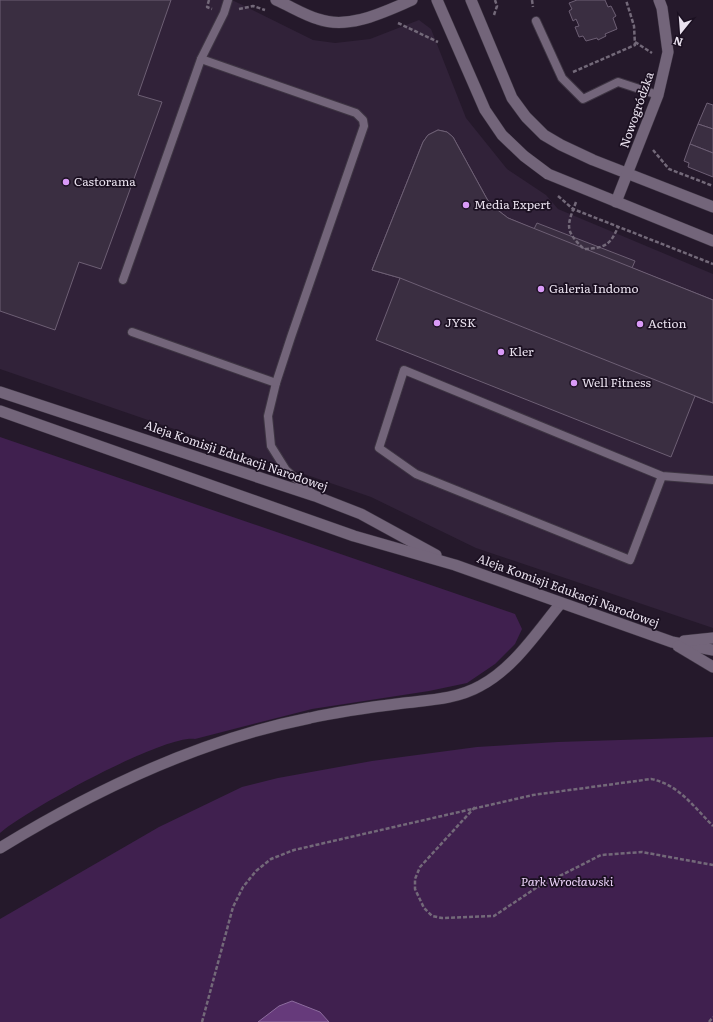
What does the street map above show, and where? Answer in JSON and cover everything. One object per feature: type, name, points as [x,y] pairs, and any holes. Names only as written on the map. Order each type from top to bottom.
[{"type":"street","points":[[276,0],[318,20],[338,22],[367,18],[412,0]]},
{"type":"street","points":[[437,0],[485,110],[502,135],[524,156],[548,174],[713,241]]},
{"type":"street","points":[[471,0],[512,98],[526,117],[544,135],[561,146],[713,207]]},
{"type":"street","name":"Nowogródzka","points":[[616,202],[658,95],[668,52],[662,8],[659,0]]},
{"type":"street","name":"Aleja Komisji Edukacji Narodowej","points":[[0,392],[315,496],[361,514],[454,565]]},
{"type":"street","name":"Aleja Komisji Edukacji Narodowej","points":[[0,411],[354,536],[454,565],[672,642],[713,650]]},
{"type":"street","points":[[0,848],[60,813],[132,776],[179,756],[218,742],[310,718],[448,697],[474,690],[490,681],[506,668],[561,603]]},
{"type":"street","points":[[672,642],[713,638]]},
{"type":"street","name":"Aleja Komisji Edukacji Narodowej","points":[[672,642],[713,667]]},
{"type":"lane","points":[[123,280],[201,59],[224,14],[228,0]]},
{"type":"lane","points":[[536,21],[562,78],[583,99],[618,82],[658,95]]},
{"type":"lane","points":[[201,59],[356,113],[363,120],[364,126],[276,383],[268,416],[271,446],[286,470],[315,496]]},
{"type":"lane","points":[[132,332],[276,383]]},
{"type":"lane","points":[[662,476],[630,560],[416,474],[379,448],[404,370],[662,476],[713,480]]},
{"type":"path","points":[[492,21],[497,6],[495,0]]},
{"type":"path","points":[[562,78],[577,69],[635,45],[634,26],[626,0]]},
{"type":"path","points":[[635,42],[656,56]]},
{"type":"path","points":[[639,144],[651,149],[669,169],[713,186]]},
{"type":"path","points":[[574,209],[568,223],[571,236],[584,249],[601,248],[612,240],[618,227]]},
{"type":"path","points":[[202,1022],[233,907],[256,871],[271,859],[294,850],[475,807],[533,795],[651,779],[663,781],[673,786],[713,826]]},
{"type":"path","points":[[475,807],[420,867],[415,879],[415,889],[424,908],[432,916],[442,918],[494,916],[536,888],[601,855],[642,852],[713,865]]},
{"type":"shaded area","points":[[0,0],[232,0],[313,40],[335,43],[370,39],[419,20],[431,29],[466,118],[507,169],[546,195],[558,209],[713,274],[713,628],[476,548],[371,497],[0,369]]},
{"type":"shaded area","points":[[292,1001],[320,1012],[329,1022],[258,1022],[279,1006]]},
{"type":"green space","points":[[0,437],[515,614],[522,629],[515,644],[495,664],[467,683],[429,691],[312,709],[195,739],[179,741],[156,748],[127,760],[65,792],[37,808],[0,833]]},
{"type":"green space","name":"Park Wrocławski","points":[[713,737],[713,1022],[0,1022],[0,919],[159,827],[242,787],[278,778],[372,761],[477,747],[558,742]]},
{"type":"building","name":"Castorama","points":[[0,0],[171,0],[138,95],[162,102],[101,269],[79,262],[55,330],[0,311]]},
{"type":"building","points":[[577,0],[605,0],[608,7],[611,6],[616,16],[613,18],[617,29],[605,34],[606,36],[598,40],[597,38],[586,41],[583,36],[579,37],[575,27],[579,26],[576,19],[573,21],[569,11],[572,9],[569,3]]},
{"type":"building","points":[[707,103],[713,105],[713,129],[698,124]]},
{"type":"building","points":[[698,124],[713,129],[713,153],[690,144]]},
{"type":"building","name":"Galeria Indomo","points":[[438,130],[447,132],[453,137],[487,199],[495,208],[508,218],[534,229],[537,223],[635,261],[632,268],[713,300],[713,403],[695,396],[671,457],[376,340],[400,278],[372,270],[423,142],[428,135]]},
{"type":"building","name":"Galeria Indomo","points":[[438,130],[447,132],[453,137],[487,199],[495,208],[508,218],[713,300],[713,403],[400,278],[372,270],[423,142],[428,135]]},
{"type":"building","points":[[690,144],[713,153],[713,177],[688,167],[689,163],[684,161]]},
{"type":"place","name":"Castorama","points":[[66,182]]},
{"type":"place","name":"Media Expert","points":[[466,205]]},
{"type":"place","name":"Galeria Indomo","points":[[541,289]]},
{"type":"place","name":"JYSK","points":[[437,323]]},
{"type":"place","name":"Action","points":[[640,324]]},
{"type":"place","name":"Kler","points":[[501,352]]},
{"type":"place","name":"Well Fitness","points":[[574,383]]}]
